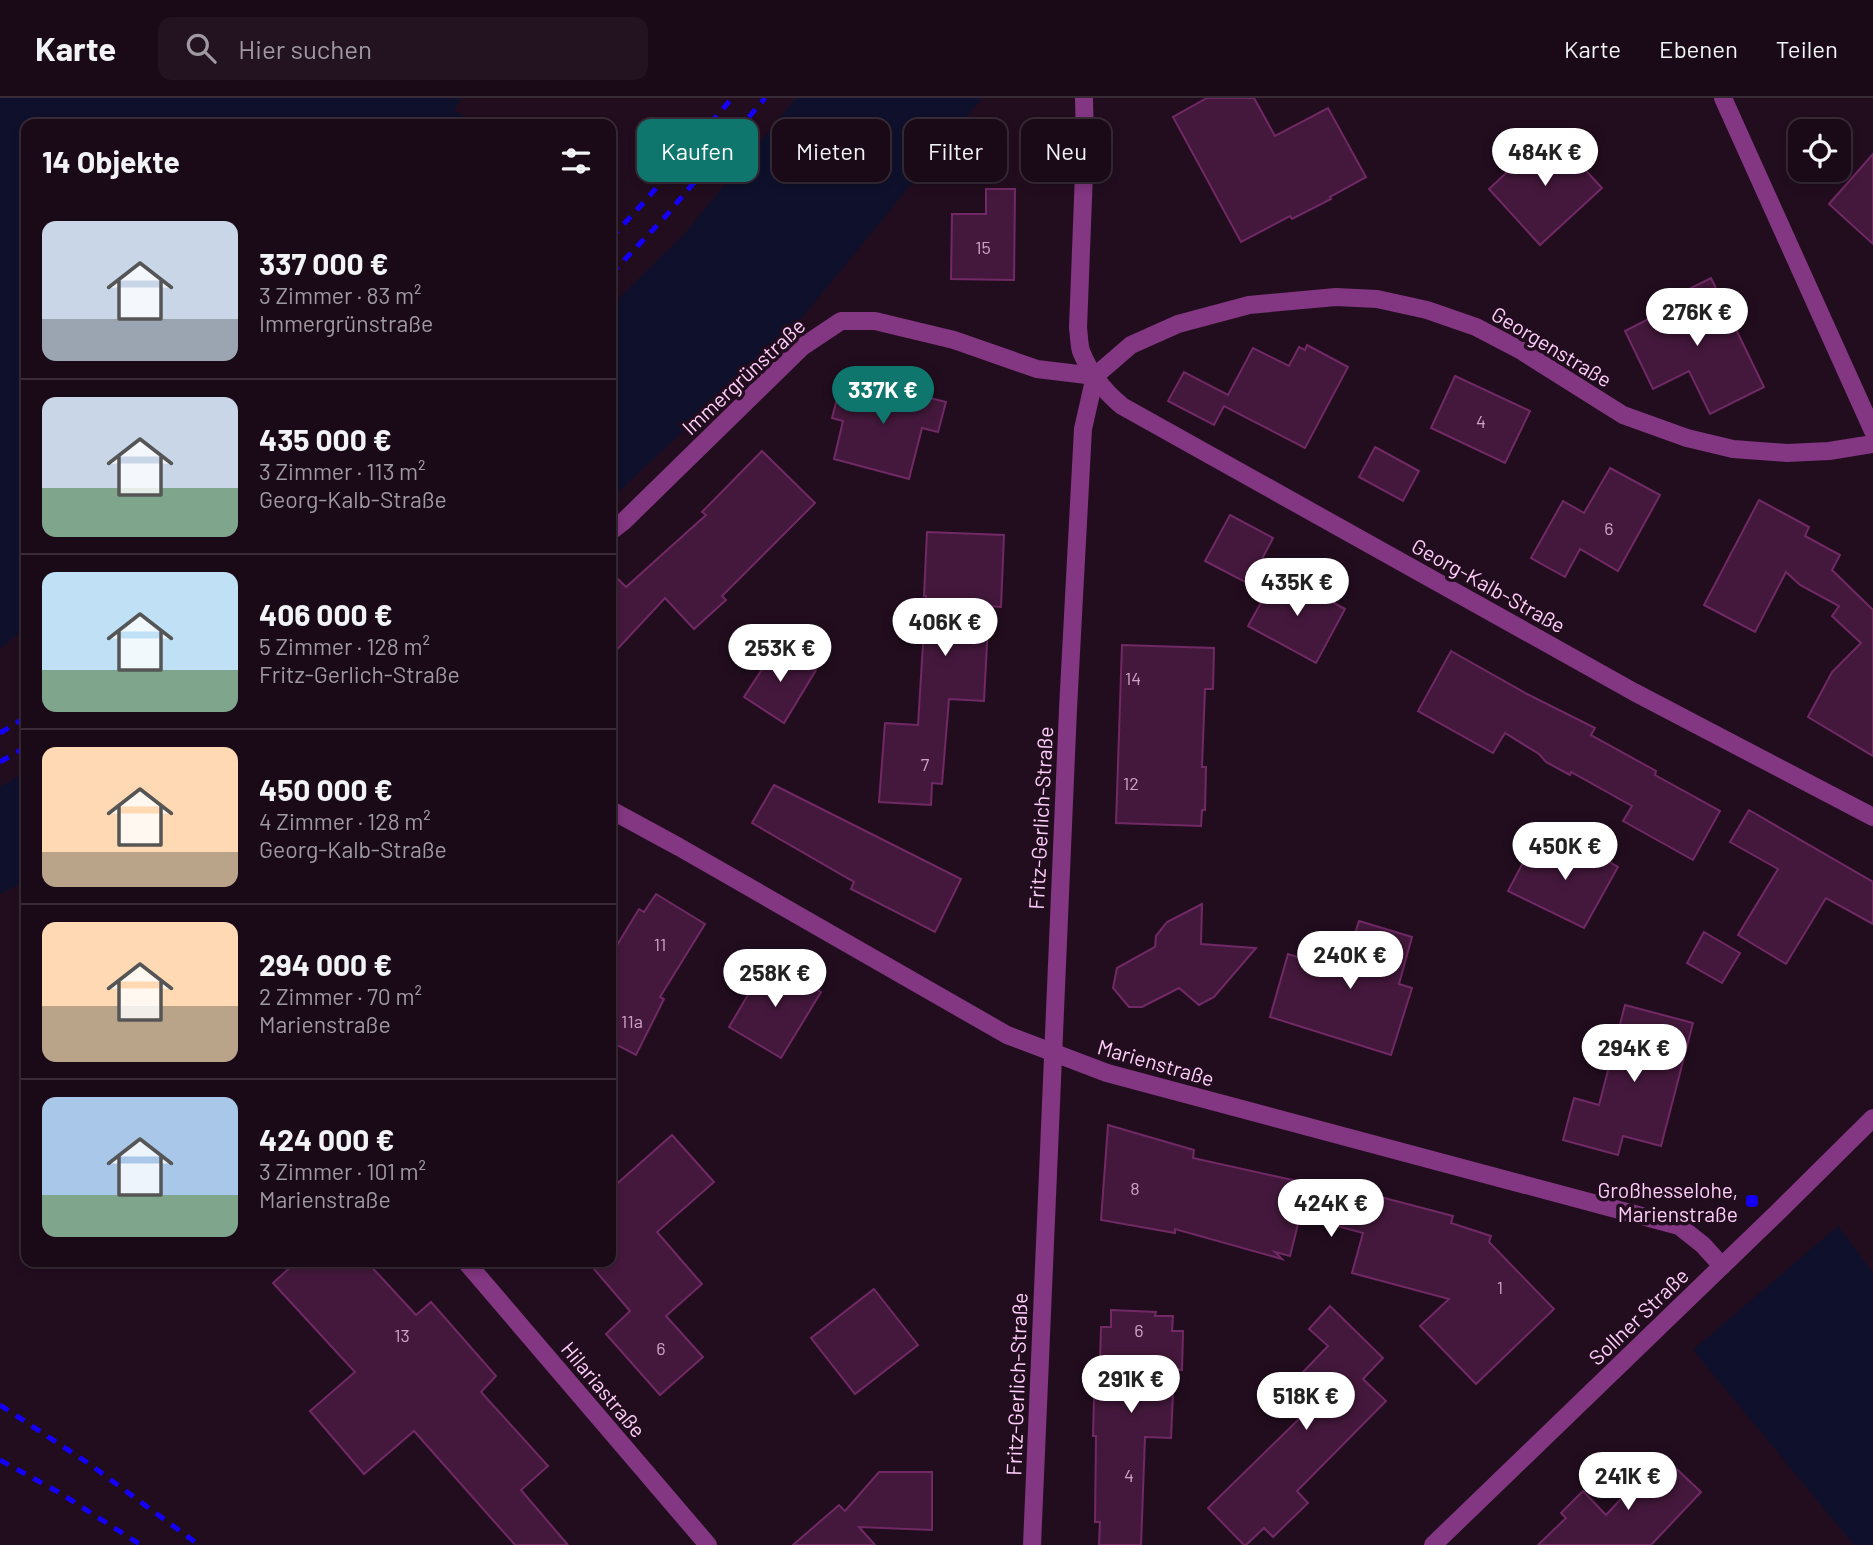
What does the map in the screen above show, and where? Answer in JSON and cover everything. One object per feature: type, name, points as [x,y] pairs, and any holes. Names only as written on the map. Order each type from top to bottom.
[{"type":"street","points":[[1084,98],[1085,147],[1077,328],[1080,350],[1095,376]]},
{"type":"street","points":[[1723,98],[1873,431]]},
{"type":"street","name":"Georgenstraße","points":[[1095,376],[1131,345],[1178,324],[1249,305],[1336,297],[1377,299],[1427,310],[1476,327],[1520,350],[1623,415],[1687,438],[1733,449],[1787,453],[1829,451],[1873,444]]},
{"type":"street","name":"Immergrünstraße","points":[[616,527],[802,346],[841,321],[875,321],[954,340],[1037,369],[1095,376]]},
{"type":"street","name":"Georg-Kalb-Straße","points":[[1095,376],[1108,394],[1122,406],[1634,692],[1873,817]]},
{"type":"street","name":"Fritz-Gerlich-Straße","points":[[1032,1545],[1082,442],[1095,376]]},
{"type":"street","name":"Marienstraße","points":[[616,813],[1007,1035],[1107,1073],[1679,1226],[1723,1266]]},
{"type":"street","name":"Sollner Straße","points":[[1433,1545],[1873,1118]]},
{"type":"street","name":"Hilariastraße","points":[[470,1267],[708,1545]]},
{"type":"shaded area","points":[[0,98],[462,98],[454,110],[469,119],[21,119],[21,631],[0,649]]},
{"type":"shaded area","points":[[796,98],[982,98],[965,119],[904,119],[904,182],[913,182],[795,326],[616,494],[616,301],[685,233],[727,182],[758,182],[758,144],[772,127],[772,182],[890,182],[890,119],[779,119]]},
{"type":"shaded area","points":[[21,775],[21,884],[0,894],[0,787]]},
{"type":"shaded area","points":[[1838,1226],[1873,1273],[1873,1545],[1854,1545],[1693,1350]]},
{"type":"building","points":[[1207,98],[1254,98],[1275,136],[1328,108],[1366,177],[1330,197],[1331,199],[1292,219],[1290,216],[1241,242],[1173,117]]},
{"type":"building","points":[[1550,132],[1602,188],[1540,245],[1489,189]]},
{"type":"building","points":[[1873,154],[1873,244],[1829,204]]},
{"type":"building","points":[[986,189],[1015,189],[1014,280],[951,279],[952,214],[986,214]]},
{"type":"building","points":[[1711,278],[1764,387],[1710,414],[1689,371],[1653,389],[1625,331],[1672,307],[1669,299]]},
{"type":"building","points":[[1307,345],[1348,367],[1305,448],[1224,406],[1214,425],[1168,401],[1184,372],[1228,395],[1253,348],[1289,366],[1299,347],[1305,350]]},
{"type":"building","points":[[843,376],[946,402],[938,432],[922,428],[909,479],[834,459],[843,421],[832,418]]},
{"type":"building","points":[[1455,376],[1530,411],[1505,463],[1431,428]]},
{"type":"building","points":[[1375,447],[1419,471],[1403,501],[1359,477]]},
{"type":"building","points":[[762,451],[815,503],[722,596],[726,600],[694,629],[665,598],[616,651],[616,577],[626,587],[706,515],[702,512]]},
{"type":"building","points":[[1610,468],[1660,495],[1618,571],[1580,549],[1565,577],[1531,558],[1563,501],[1584,513]]},
{"type":"building","points":[[1759,500],[1809,527],[1805,536],[1840,555],[1832,570],[1873,610],[1873,756],[1808,717],[1832,672],[1861,643],[1832,616],[1839,606],[1800,585],[1786,572],[1755,632],[1704,605]]},
{"type":"building","points":[[1230,515],[1273,538],[1249,584],[1205,561]]},
{"type":"building","points":[[927,532],[1004,535],[1001,607],[989,606],[984,701],[949,699],[942,784],[932,783],[931,805],[879,802],[885,723],[918,725]]},
{"type":"building","points":[[1278,572],[1345,609],[1316,663],[1248,626]]},
{"type":"building","points":[[778,645],[816,670],[784,723],[744,697]]},
{"type":"building","points":[[1122,645],[1214,648],[1213,689],[1205,689],[1202,767],[1206,767],[1205,810],[1202,810],[1201,826],[1116,823]]},
{"type":"building","points":[[1451,651],[1595,728],[1591,735],[1720,811],[1693,860],[1623,821],[1632,806],[1571,772],[1570,775],[1546,762],[1539,754],[1505,733],[1493,753],[1418,711]]},
{"type":"building","points":[[774,785],[961,879],[935,932],[851,889],[854,882],[752,823]]},
{"type":"building","points":[[1749,810],[1873,882],[1873,924],[1826,898],[1786,964],[1738,935],[1778,869],[1730,842]]},
{"type":"building","points":[[1564,837],[1618,867],[1584,928],[1508,891],[1528,853],[1550,864]]},
{"type":"building","points":[[656,894],[705,924],[660,997],[664,999],[636,1055],[616,1045],[616,947],[639,909],[644,912]]},
{"type":"building","points":[[1202,904],[1201,944],[1256,948],[1214,997],[1199,1005],[1179,988],[1142,1007],[1129,1007],[1113,988],[1117,968],[1155,947],[1156,936],[1167,922]]},
{"type":"building","points":[[1359,921],[1412,937],[1399,984],[1412,988],[1391,1055],[1270,1017],[1288,954],[1343,971]]},
{"type":"building","points":[[1704,932],[1740,953],[1722,983],[1687,963]]},
{"type":"building","points":[[768,961],[821,992],[781,1058],[729,1027]]},
{"type":"building","points":[[1625,1005],[1693,1023],[1661,1146],[1623,1136],[1618,1155],[1563,1140],[1574,1098],[1599,1105]]},
{"type":"building","points":[[1108,1125],[1194,1150],[1193,1158],[1371,1201],[1373,1195],[1453,1216],[1451,1223],[1491,1236],[1489,1242],[1554,1309],[1476,1384],[1420,1326],[1449,1299],[1352,1273],[1363,1233],[1300,1216],[1290,1256],[1275,1252],[1282,1259],[1175,1229],[1175,1233],[1101,1220]]},
{"type":"building","points":[[672,1135],[714,1182],[657,1232],[702,1284],[666,1316],[703,1357],[660,1395],[606,1334],[630,1311],[592,1267],[616,1267],[616,1185]]},
{"type":"building","points":[[291,1267],[372,1267],[416,1315],[431,1302],[496,1376],[481,1392],[548,1466],[521,1490],[568,1545],[515,1545],[414,1431],[364,1474],[310,1411],[355,1372],[273,1283]]},
{"type":"building","points":[[874,1289],[918,1345],[855,1394],[811,1338]]},
{"type":"building","points":[[1330,1306],[1383,1358],[1363,1379],[1386,1401],[1297,1491],[1308,1503],[1273,1537],[1264,1528],[1244,1545],[1208,1508],[1299,1419],[1278,1398],[1328,1346],[1309,1329]]},
{"type":"building","points":[[1111,1310],[1156,1312],[1155,1316],[1173,1316],[1172,1331],[1183,1331],[1182,1370],[1174,1369],[1171,1438],[1145,1437],[1141,1545],[1099,1545],[1100,1522],[1095,1522],[1094,1398],[1099,1398],[1101,1327],[1111,1327]]},
{"type":"building","points":[[1662,1455],[1701,1492],[1651,1545],[1538,1545],[1566,1518],[1561,1513],[1583,1491],[1606,1515]]},
{"type":"building","points":[[879,1472],[932,1472],[932,1530],[859,1527],[875,1545],[793,1545],[839,1505],[845,1511]]},
{"type":"railway","points":[[616,233],[732,98]]},
{"type":"railway","points":[[616,269],[665,217],[765,98]]},
{"type":"railway","points":[[0,733],[21,720]]},
{"type":"railway","points":[[0,762],[21,750]]},
{"type":"railway","points":[[0,1405],[88,1463],[199,1545]]},
{"type":"railway","points":[[0,1460],[60,1493],[141,1545]]},
{"type":"place","name":"Großhesselohe, Marienstraße","points":[[1752,1201]]}]
